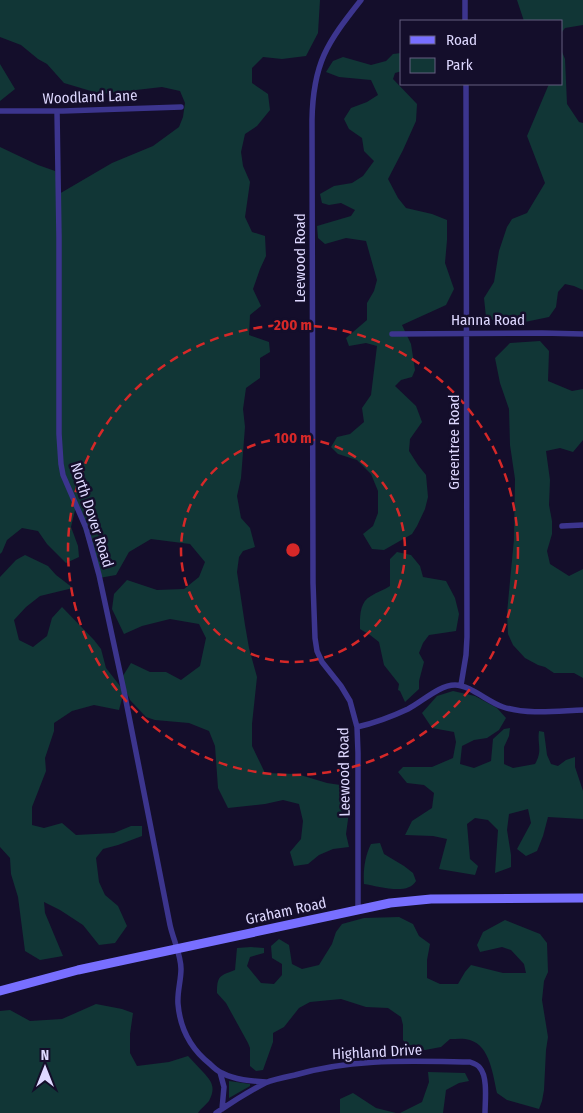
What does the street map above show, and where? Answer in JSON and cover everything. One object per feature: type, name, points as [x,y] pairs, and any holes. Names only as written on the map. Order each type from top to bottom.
[{"type":"main road","name":"Graham Road","points":[[0,991],[78,970],[390,903],[431,899],[583,898]]},
{"type":"street","name":"Leewood Road","points":[[358,909],[357,727],[350,702],[341,686],[322,662],[317,651],[315,638],[313,583],[312,113],[314,87],[322,59],[331,39],[361,0]]},
{"type":"street","points":[[465,0],[466,20]]},
{"type":"street","name":"Greentree Road","points":[[461,685],[467,637],[466,85]]},
{"type":"street","name":"Woodland Lane","points":[[0,111],[181,107]]},
{"type":"street","name":"North Dover Road","points":[[57,111],[59,424],[61,464],[65,481],[90,540],[100,578],[170,925],[181,968],[178,1002],[182,1026],[197,1051],[220,1072]]},
{"type":"street","name":"Hanna Road","points":[[392,334],[583,334]]},
{"type":"street","points":[[562,526],[583,525]]},
{"type":"street","points":[[357,727],[386,719],[410,708],[444,687],[453,685],[461,685],[497,705],[509,709],[538,712],[583,710]]},
{"type":"street","name":"Highland Drive","points":[[219,1111],[267,1082],[327,1067],[359,1062],[470,1062],[480,1067],[484,1075],[485,1113]]},
{"type":"street","points":[[220,1072],[239,1078],[267,1082]]},
{"type":"street","points":[[219,1111],[224,1088],[220,1072]]},
{"type":"green space","points":[[0,0],[320,0],[318,33],[306,56],[282,59],[263,57],[252,68],[252,83],[268,94],[270,110],[257,126],[245,134],[241,152],[243,166],[250,182],[245,217],[252,232],[265,236],[266,256],[253,289],[261,306],[250,315],[249,335],[269,342],[270,352],[260,358],[260,378],[246,388],[243,409],[245,427],[241,478],[237,496],[241,518],[250,528],[255,547],[243,551],[239,557],[237,572],[249,648],[257,677],[252,724],[252,746],[265,773],[297,774],[327,783],[347,786],[349,812],[346,834],[349,847],[333,849],[319,855],[308,864],[294,866],[290,852],[301,839],[303,821],[299,804],[283,800],[228,808],[218,788],[215,746],[209,731],[189,723],[155,720],[146,717],[130,700],[121,679],[131,663],[150,672],[166,672],[181,680],[200,666],[206,638],[199,624],[170,619],[142,626],[124,634],[112,609],[114,594],[127,580],[157,590],[184,589],[199,577],[205,562],[190,544],[151,539],[129,552],[116,575],[99,578],[76,506],[71,527],[78,546],[79,557],[66,563],[47,544],[38,531],[22,528],[7,540],[0,554],[0,147],[55,171],[59,194],[112,163],[153,146],[179,127],[185,103],[180,91],[162,87],[101,94],[64,83],[47,64],[21,45],[0,37]]},
{"type":"green space","points":[[517,0],[583,0],[583,25],[565,28],[563,31],[563,20],[524,20]]},
{"type":"green space","points":[[400,53],[400,72],[395,73],[393,79],[417,104],[416,121],[388,179],[398,198],[406,208],[432,214],[447,220],[445,263],[454,289],[446,305],[402,325],[411,344],[415,370],[412,377],[401,380],[395,386],[416,406],[422,422],[410,439],[409,451],[426,475],[428,497],[425,509],[412,534],[384,550],[372,549],[363,534],[373,526],[378,513],[378,491],[371,474],[357,460],[338,454],[331,447],[337,437],[350,434],[364,422],[362,408],[371,395],[377,346],[366,343],[349,346],[346,338],[367,320],[367,303],[374,291],[377,280],[366,241],[346,238],[325,244],[318,238],[317,226],[351,216],[355,210],[341,203],[329,205],[322,203],[320,194],[334,186],[352,183],[363,176],[374,161],[364,151],[362,138],[349,129],[344,119],[351,108],[367,102],[378,95],[371,80],[339,77],[326,72],[333,61],[343,57],[371,65],[386,61],[393,54]]},
{"type":"green space","points":[[563,54],[565,59],[567,104],[579,122],[583,123],[583,290],[565,284],[558,292],[556,307],[549,317],[520,323],[500,323],[486,317],[484,298],[494,282],[499,251],[507,227],[512,219],[527,213],[545,183],[527,136],[549,85],[563,85]]},
{"type":"green space","points":[[0,64],[15,89],[0,101]]},
{"type":"green space","points":[[540,341],[549,351],[548,381],[572,391],[583,389],[583,440],[573,452],[560,448],[546,451],[550,480],[549,505],[552,521],[552,534],[547,551],[550,564],[569,576],[583,569],[583,678],[574,673],[554,673],[525,658],[513,645],[508,634],[507,613],[514,539],[515,479],[510,445],[509,409],[500,383],[495,358],[510,343]]},
{"type":"green space","points":[[397,552],[411,555],[420,566],[423,577],[446,581],[455,598],[459,614],[456,631],[429,635],[423,643],[419,653],[424,662],[419,689],[405,702],[398,690],[399,684],[384,665],[379,642],[360,629],[361,611],[364,602],[390,586],[390,559]]},
{"type":"green space","points":[[25,555],[48,566],[73,588],[40,596],[26,607],[14,620],[19,640],[33,647],[47,636],[52,618],[62,607],[101,649],[106,668],[124,691],[119,710],[94,705],[72,711],[54,723],[54,731],[45,758],[46,771],[32,807],[32,825],[44,828],[62,823],[76,835],[114,833],[131,826],[142,826],[142,836],[103,849],[96,858],[99,882],[105,895],[118,906],[127,926],[115,943],[99,945],[83,925],[44,902],[45,913],[63,956],[40,960],[25,951],[18,897],[11,874],[10,858],[0,847],[0,577],[16,560]]},
{"type":"green space","points":[[453,691],[475,696],[497,708],[506,718],[499,730],[487,738],[474,740],[462,746],[460,764],[474,768],[491,761],[493,739],[504,729],[510,728],[504,747],[504,764],[513,768],[535,764],[539,751],[539,731],[544,732],[547,755],[551,764],[558,766],[566,760],[575,757],[575,767],[583,791],[583,819],[548,817],[537,851],[526,856],[517,849],[531,823],[528,809],[509,814],[507,830],[511,867],[495,873],[498,830],[488,820],[475,818],[467,824],[470,859],[478,866],[475,875],[439,869],[447,839],[433,836],[405,835],[412,821],[432,808],[434,793],[424,785],[407,783],[398,772],[403,767],[432,767],[453,758],[456,742],[454,732],[432,728],[422,713],[437,696]]},
{"type":"green space","points":[[380,843],[384,854],[413,873],[416,881],[412,886],[392,889],[364,884],[365,863],[369,849],[371,844]]},
{"type":"green space","points":[[399,917],[413,924],[419,936],[430,944],[427,960],[427,978],[440,984],[458,984],[471,965],[503,973],[526,973],[524,964],[511,950],[502,947],[480,952],[477,945],[483,932],[505,920],[540,934],[547,943],[548,972],[544,981],[542,1000],[548,1037],[544,1090],[539,1109],[507,1100],[497,1093],[489,1062],[482,1048],[477,1043],[468,1039],[450,1039],[441,1047],[425,1050],[409,1048],[403,1040],[401,1017],[388,1008],[366,1007],[341,999],[310,1002],[299,1008],[284,1027],[273,1033],[273,1042],[263,1070],[256,1071],[250,1066],[250,1048],[248,1043],[226,1003],[217,993],[220,977],[235,970],[237,948],[264,948],[264,953],[250,957],[247,966],[261,983],[274,984],[282,975],[282,964],[272,958],[271,946],[279,939],[289,945],[292,964],[302,969],[319,965],[342,924],[364,918]]},
{"type":"green space","points":[[96,1004],[133,1013],[130,1053],[137,1066],[169,1062],[188,1056],[192,1060],[209,1079],[213,1088],[209,1101],[198,1113],[0,1113],[0,1011],[10,1010],[30,1021],[62,1019]]},
{"type":"green space","points":[[428,1072],[465,1073],[469,1081],[459,1083],[446,1090],[443,1113],[400,1113],[422,1102],[429,1082]]},
{"type":"green space","points":[[229,1081],[250,1084],[250,1086],[229,1098]]},
{"type":"green space","points":[[353,1093],[376,1108],[396,1113],[340,1113],[340,1099]]}]
